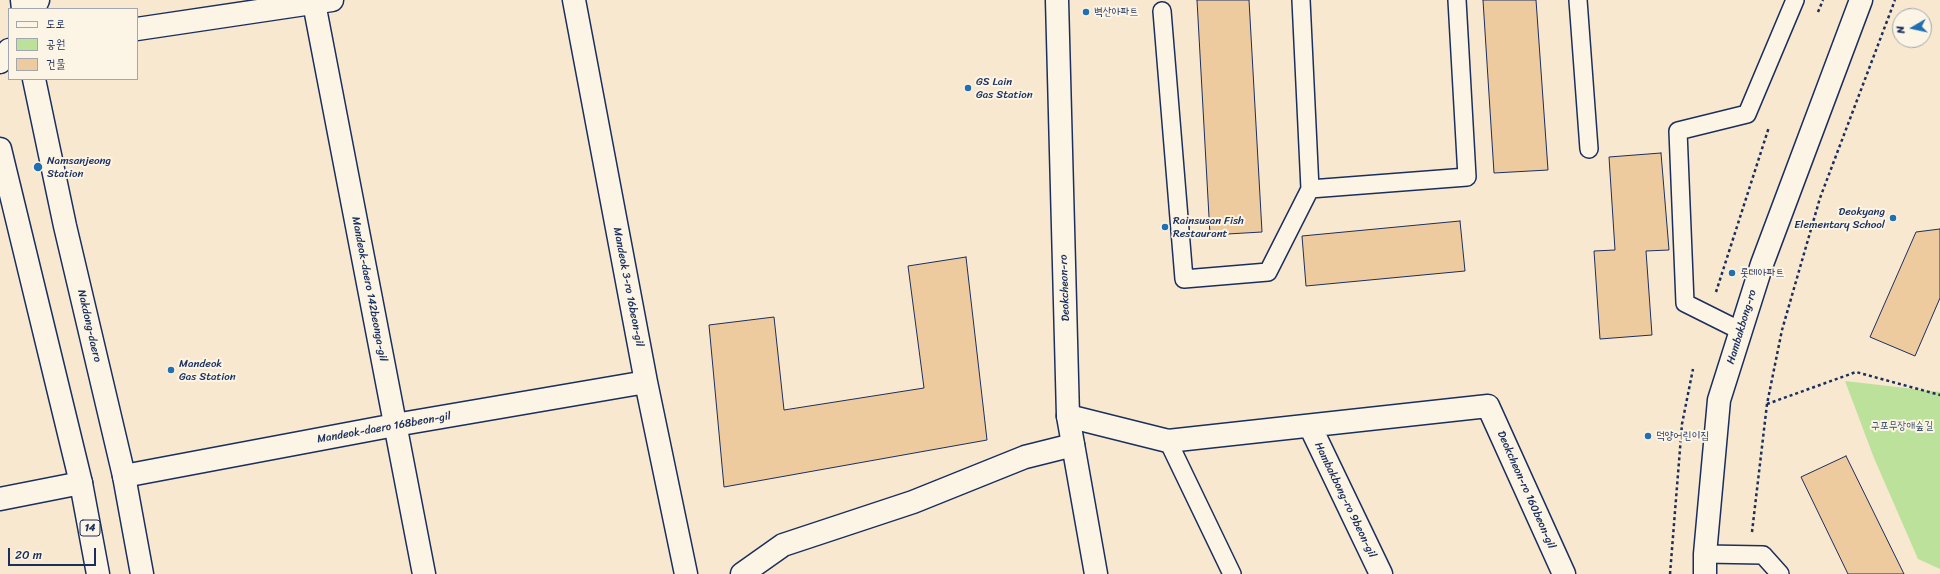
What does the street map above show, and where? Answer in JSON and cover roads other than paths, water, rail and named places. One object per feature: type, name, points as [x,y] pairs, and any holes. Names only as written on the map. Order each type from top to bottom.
[{"type":"street","name":"Mandeok 3-ro 16beon-gil","points":[[574,0],[646,382],[686,574]]},
{"type":"street","name":"Deokcheon-ro","points":[[1057,0],[1068,416],[1096,574]]},
{"type":"street","name":"Hambakbong-ro","points":[[1705,564],[1719,400],[1762,264],[1861,0]]},
{"type":"street","points":[[138,29],[323,2]]},
{"type":"street","name":"Mandeok-daero 142beonga-gil","points":[[323,2],[395,425],[424,574]]},
{"type":"street","points":[[0,62],[8,51]]},
{"type":"street","name":"Nakdong-daero","points":[[34,80],[67,234],[124,476],[142,574]]},
{"type":"street","points":[[0,150],[27,254],[81,483],[0,500]]},
{"type":"street","points":[[0,207],[7,214],[27,254]]},
{"type":"street","name":"Mandeok-daero 168beon-gil","points":[[124,476],[395,425],[646,382]]},
{"type":"street","name":"Deokcheon-ro 160beon-gil","points":[[1310,426],[1488,406],[1564,574]]},
{"type":"street","points":[[1068,416],[1168,441],[1310,426]]},
{"type":"street","name":"Hambakbong-ro 9beon-gil","points":[[1310,426],[1381,574]]},
{"type":"street","points":[[742,574],[783,545],[912,502],[1025,457],[1073,445]]},
{"type":"street","name":"14","points":[[81,483],[98,574]]},
{"type":"lane","points":[[1162,11],[1184,279],[1268,272],[1310,189],[1301,0]]},
{"type":"lane","points":[[1310,189],[1467,177],[1457,0]]},
{"type":"lane","points":[[1578,0],[1589,149]]},
{"type":"lane","points":[[1741,331],[1685,303],[1678,131],[1747,114],[1796,0]]},
{"type":"lane","points":[[1168,441],[1232,574]]},
{"type":"lane","points":[[1705,564],[1750,554],[1763,555],[1780,574]]},
{"type":"place","name":"벽산아파트","points":[[1086,12]]},
{"type":"place","name":"GS Lain Gas Station","points":[[968,88]]},
{"type":"place","name":"Namsanjeong Station","points":[[38,167]]},
{"type":"place","name":"Deokyang Elementary School","points":[[1893,218]]},
{"type":"place","name":"Rainsusan Fish Restaurant","points":[[1165,227]]},
{"type":"place","name":"롯데아파트","points":[[1732,273]]},
{"type":"place","name":"Mandeok Gas Station","points":[[171,370]]},
{"type":"place","name":"덕양어린이집","points":[[1648,436]]},
{"type":"park label","name":"구포무장애숲길","points":[[1902,426]]}]
